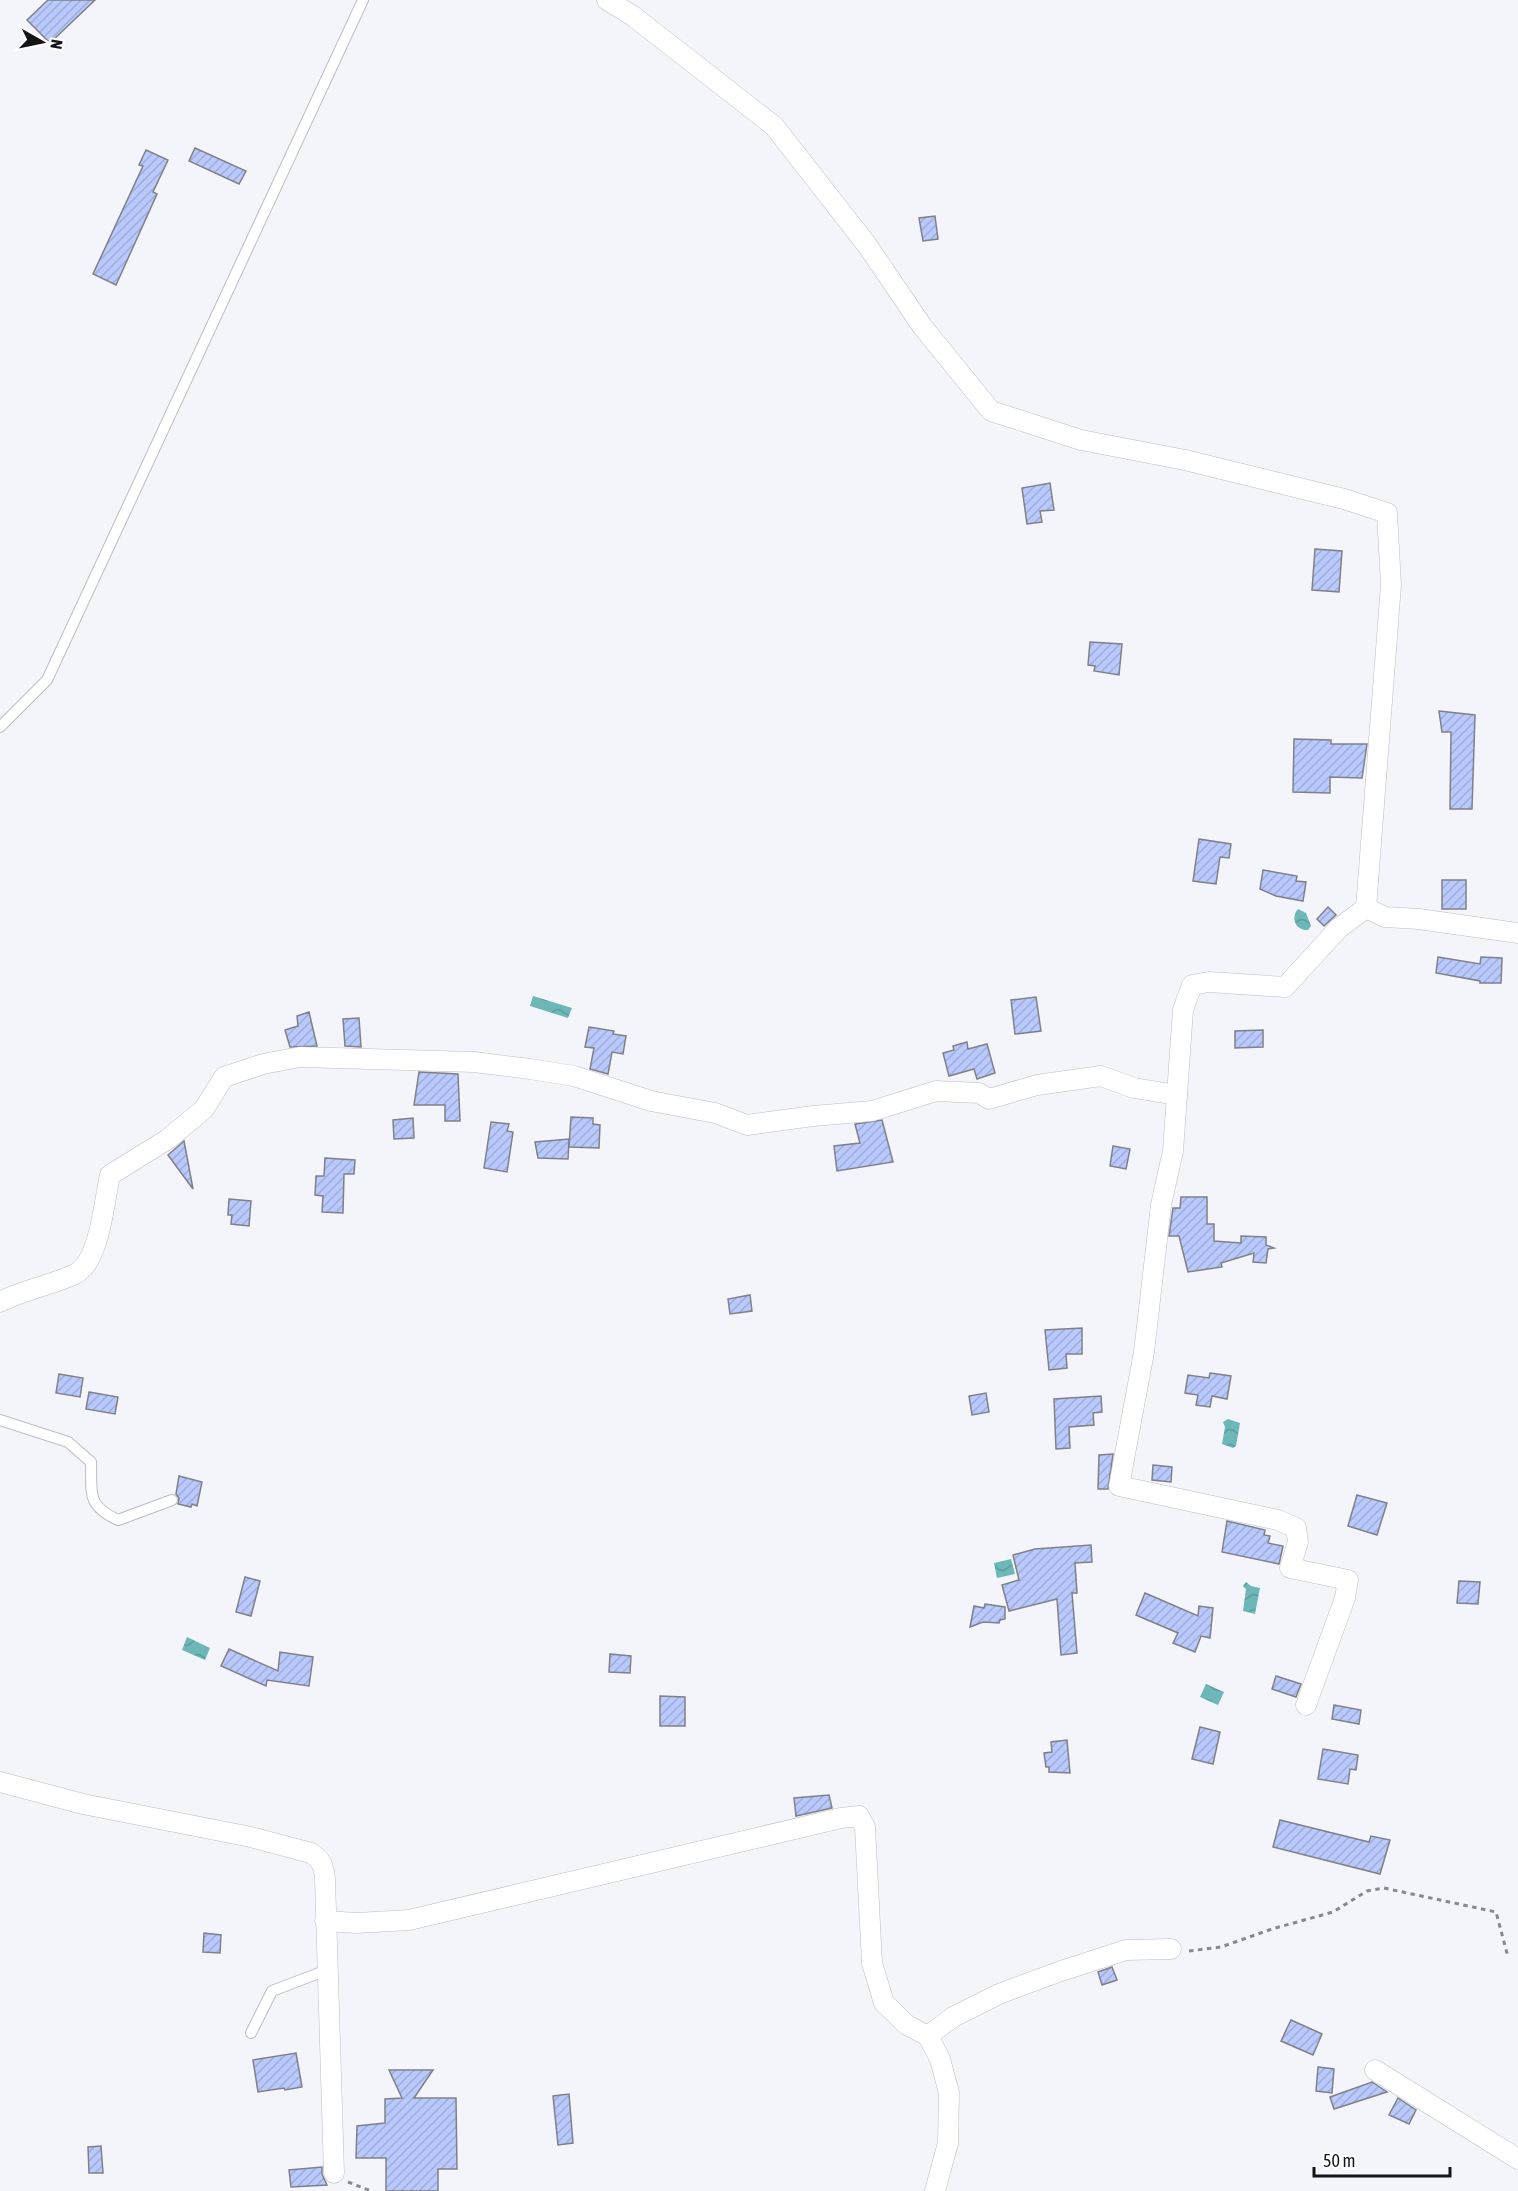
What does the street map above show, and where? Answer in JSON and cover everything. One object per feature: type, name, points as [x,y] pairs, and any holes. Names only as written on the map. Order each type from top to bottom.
[{"type":"street","points":[[607,0],[642,23],[774,126],[867,245],[922,326],[991,411],[1081,441],[1195,462],[1344,499],[1386,513],[1390,585],[1366,908],[1339,928],[1284,987],[1209,981],[1192,985],[1183,1010],[1173,1151],[1161,1205],[1144,1352],[1119,1486],[1278,1521],[1296,1528],[1298,1542],[1290,1568],[1348,1580],[1345,1598],[1306,1705]]},
{"type":"street","points":[[1366,908],[1385,917],[1419,919],[1518,933]]},
{"type":"street","points":[[0,1302],[18,1292],[77,1274],[88,1261],[96,1242],[110,1175],[168,1139],[204,1109],[224,1077],[300,1057],[474,1062],[530,1069],[574,1076],[651,1101],[715,1113],[747,1125],[872,1111],[936,1091],[979,1093],[989,1099],[1037,1085],[1101,1076],[1134,1088],[1177,1095]]},
{"type":"street","points":[[0,1782],[83,1804],[251,1838],[311,1853],[319,1858],[324,1868],[334,2173]]},
{"type":"street","points":[[325,1921],[357,1923],[408,1920],[732,1842],[859,1816],[865,1827],[872,1963],[884,2003],[907,2025],[928,2036],[940,2059],[949,2093],[948,2144],[935,2191]]},
{"type":"street","points":[[928,2036],[953,2017],[999,1994],[1058,1972],[1126,1950],[1171,1949]]},
{"type":"street","points":[[1376,2070],[1518,2159]]},
{"type":"lane","points":[[0,727],[46,680],[363,0]]},
{"type":"lane","points":[[0,1420],[68,1442],[91,1462],[92,1498],[102,1512],[118,1520],[172,1500]]},
{"type":"lane","points":[[251,2033],[272,1992],[327,1970]]},
{"type":"path","points":[[1171,1949],[1189,1951],[1221,1947],[1272,1929],[1333,1912],[1367,1891],[1384,1888],[1496,1912],[1508,1957]]},
{"type":"path","points":[[334,2173],[346,2182],[371,2191]]},
{"type":"water","points":[[1298,909],[1306,913],[1311,926],[1308,930],[1297,926],[1294,920]]},
{"type":"water","points":[[533,996],[572,1008],[568,1018],[530,1006]]},
{"type":"water","points":[[1228,1419],[1240,1423],[1236,1446],[1233,1448],[1222,1444],[1225,1427],[1223,1422]]},
{"type":"water","points":[[1011,1559],[1015,1574],[997,1578],[994,1563]]},
{"type":"water","points":[[1246,1582],[1260,1588],[1255,1614],[1243,1611],[1246,1589],[1243,1586]]},
{"type":"water","points":[[187,1637],[210,1648],[205,1660],[182,1650]]},
{"type":"water","points":[[1206,1684],[1224,1692],[1218,1705],[1200,1697]]},
{"type":"building","points":[[48,0],[95,0],[50,43],[27,20]]},
{"type":"building","points":[[195,148],[246,171],[239,184],[189,161]]},
{"type":"building","points":[[146,150],[168,160],[153,192],[157,194],[116,285],[93,274],[143,166],[139,165]]},
{"type":"building","points":[[935,216],[938,239],[923,241],[919,218]]},
{"type":"building","points":[[1050,483],[1054,510],[1040,511],[1042,522],[1027,524],[1022,488]]},
{"type":"building","points":[[1315,549],[1342,551],[1339,592],[1312,590]]},
{"type":"building","points":[[1090,642],[1122,644],[1119,675],[1094,671],[1095,666],[1088,665]]},
{"type":"building","points":[[1439,711],[1475,715],[1472,809],[1450,809],[1451,732],[1442,732]]},
{"type":"building","points":[[1294,739],[1331,740],[1331,744],[1367,744],[1362,778],[1330,777],[1330,793],[1293,792]]},
{"type":"building","points":[[1199,839],[1231,844],[1229,858],[1220,857],[1216,884],[1193,881]]},
{"type":"building","points":[[1263,870],[1297,876],[1296,881],[1306,882],[1303,901],[1276,896],[1260,889]]},
{"type":"building","points":[[1442,880],[1466,880],[1466,909],[1442,909]]},
{"type":"building","points":[[1328,907],[1336,915],[1324,926],[1317,919]]},
{"type":"building","points":[[1438,957],[1480,964],[1481,957],[1502,958],[1501,983],[1480,983],[1480,981],[1436,973]]},
{"type":"building","points":[[1036,997],[1041,1031],[1015,1034],[1011,1000]]},
{"type":"building","points":[[309,1012],[317,1046],[290,1047],[285,1030],[298,1026],[297,1016]]},
{"type":"building","points":[[359,1018],[361,1047],[345,1046],[343,1019]]},
{"type":"building","points":[[589,1027],[614,1031],[613,1034],[626,1036],[623,1054],[612,1052],[608,1074],[590,1069],[594,1048],[585,1047]]},
{"type":"building","points":[[1263,1030],[1263,1047],[1235,1048],[1235,1031]]},
{"type":"building","points":[[967,1042],[968,1049],[987,1044],[995,1073],[977,1079],[974,1069],[949,1076],[943,1053],[954,1050],[953,1046]]},
{"type":"building","points":[[419,1072],[458,1074],[460,1121],[445,1121],[445,1105],[414,1105]]},
{"type":"building","points":[[571,1117],[593,1118],[593,1124],[600,1125],[599,1148],[569,1147]]},
{"type":"building","points":[[413,1118],[414,1138],[394,1139],[393,1120]]},
{"type":"building","points":[[882,1120],[893,1162],[837,1171],[834,1146],[860,1143],[855,1124]]},
{"type":"building","points":[[491,1122],[509,1124],[507,1131],[513,1132],[507,1172],[484,1168]]},
{"type":"building","points":[[569,1139],[568,1159],[538,1158],[535,1142]]},
{"type":"building","points":[[184,1141],[193,1189],[168,1155]]},
{"type":"building","points":[[1113,1146],[1130,1149],[1126,1169],[1110,1166]]},
{"type":"building","points":[[325,1158],[355,1160],[354,1174],[344,1174],[343,1213],[322,1212],[323,1196],[315,1195],[316,1176],[324,1176]]},
{"type":"building","points":[[1181,1197],[1207,1197],[1207,1224],[1214,1224],[1214,1241],[1241,1243],[1241,1236],[1266,1237],[1266,1245],[1274,1248],[1268,1249],[1266,1263],[1253,1262],[1254,1253],[1221,1263],[1222,1267],[1188,1272],[1179,1236],[1169,1236],[1173,1208],[1180,1208]]},
{"type":"building","points":[[229,1199],[251,1201],[249,1226],[231,1224],[232,1215],[228,1215]]},
{"type":"building","points":[[750,1295],[752,1311],[730,1314],[728,1299]]},
{"type":"building","points":[[1082,1328],[1082,1354],[1066,1354],[1067,1368],[1049,1370],[1045,1330]]},
{"type":"building","points":[[1210,1373],[1231,1376],[1227,1399],[1212,1396],[1210,1407],[1196,1405],[1198,1395],[1185,1393],[1188,1375],[1209,1378]]},
{"type":"building","points":[[59,1374],[83,1378],[80,1397],[56,1393]]},
{"type":"building","points":[[89,1392],[118,1397],[115,1414],[86,1409]]},
{"type":"building","points":[[986,1393],[989,1412],[972,1415],[969,1396]]},
{"type":"building","points":[[1101,1396],[1102,1412],[1093,1413],[1094,1425],[1069,1427],[1070,1448],[1056,1449],[1054,1399]]},
{"type":"building","points":[[1113,1454],[1108,1489],[1098,1489],[1099,1455]]},
{"type":"building","points":[[1153,1465],[1172,1467],[1171,1482],[1152,1480]]},
{"type":"building","points":[[179,1476],[202,1482],[197,1506],[178,1504],[179,1498],[176,1494]]},
{"type":"building","points":[[1357,1495],[1387,1503],[1377,1535],[1348,1526]]},
{"type":"building","points":[[1227,1521],[1265,1530],[1264,1535],[1270,1536],[1268,1543],[1283,1546],[1279,1564],[1222,1552]]},
{"type":"building","points":[[1091,1545],[1092,1562],[1075,1563],[1077,1593],[1072,1593],[1077,1653],[1061,1655],[1057,1599],[1009,1611],[1002,1585],[1019,1580],[1013,1555],[1035,1549]]},
{"type":"building","points":[[245,1577],[260,1581],[251,1616],[236,1612]]},
{"type":"building","points":[[1459,1581],[1480,1582],[1478,1604],[1457,1603]]},
{"type":"building","points":[[1145,1593],[1198,1616],[1199,1606],[1213,1608],[1210,1638],[1201,1636],[1195,1652],[1173,1643],[1178,1633],[1136,1615]]},
{"type":"building","points":[[985,1604],[1005,1607],[1005,1619],[1000,1620],[999,1623],[983,1622],[970,1627],[974,1606],[984,1608]]},
{"type":"building","points":[[229,1649],[278,1671],[280,1652],[313,1657],[309,1686],[267,1680],[266,1686],[221,1666]]},
{"type":"building","points":[[610,1654],[631,1656],[630,1673],[609,1672]]},
{"type":"building","points":[[1276,1676],[1301,1684],[1296,1697],[1272,1689]]},
{"type":"building","points":[[660,1696],[685,1697],[685,1726],[660,1726]]},
{"type":"building","points":[[1334,1705],[1361,1710],[1359,1724],[1332,1719]]},
{"type":"building","points":[[1200,1727],[1220,1732],[1213,1764],[1192,1759]]},
{"type":"building","points":[[1067,1740],[1070,1773],[1049,1772],[1044,1753],[1052,1752],[1051,1742]]},
{"type":"building","points":[[1323,1749],[1358,1755],[1356,1770],[1350,1769],[1348,1784],[1318,1779]]},
{"type":"building","points":[[829,1795],[832,1808],[796,1816],[794,1798]]},
{"type":"building","points":[[1280,1820],[1369,1842],[1371,1836],[1390,1840],[1380,1874],[1273,1847]]},
{"type":"building","points":[[204,1933],[221,1935],[220,1953],[203,1952]]},
{"type":"building","points":[[1112,1967],[1117,1980],[1102,1985],[1098,1972]]},
{"type":"building","points":[[1291,2020],[1322,2034],[1313,2055],[1281,2041]]},
{"type":"building","points":[[296,2053],[302,2087],[258,2092],[253,2060]]},
{"type":"building","points":[[1318,2067],[1334,2069],[1332,2093],[1316,2091]]},
{"type":"building","points":[[389,2070],[433,2070],[414,2098],[456,2098],[457,2169],[438,2169],[438,2191],[386,2191],[386,2158],[356,2158],[357,2126],[385,2123],[385,2099],[402,2098]]},
{"type":"building","points":[[1372,2082],[1387,2092],[1334,2109],[1330,2097]]},
{"type":"building","points":[[569,2094],[573,2143],[558,2145],[553,2096]]},
{"type":"building","points":[[1398,2098],[1416,2110],[1409,2124],[1389,2115]]},
{"type":"building","points":[[101,2146],[103,2173],[89,2173],[88,2147]]},
{"type":"building","points":[[322,2167],[322,2174],[327,2185],[291,2187],[289,2170]]}]
